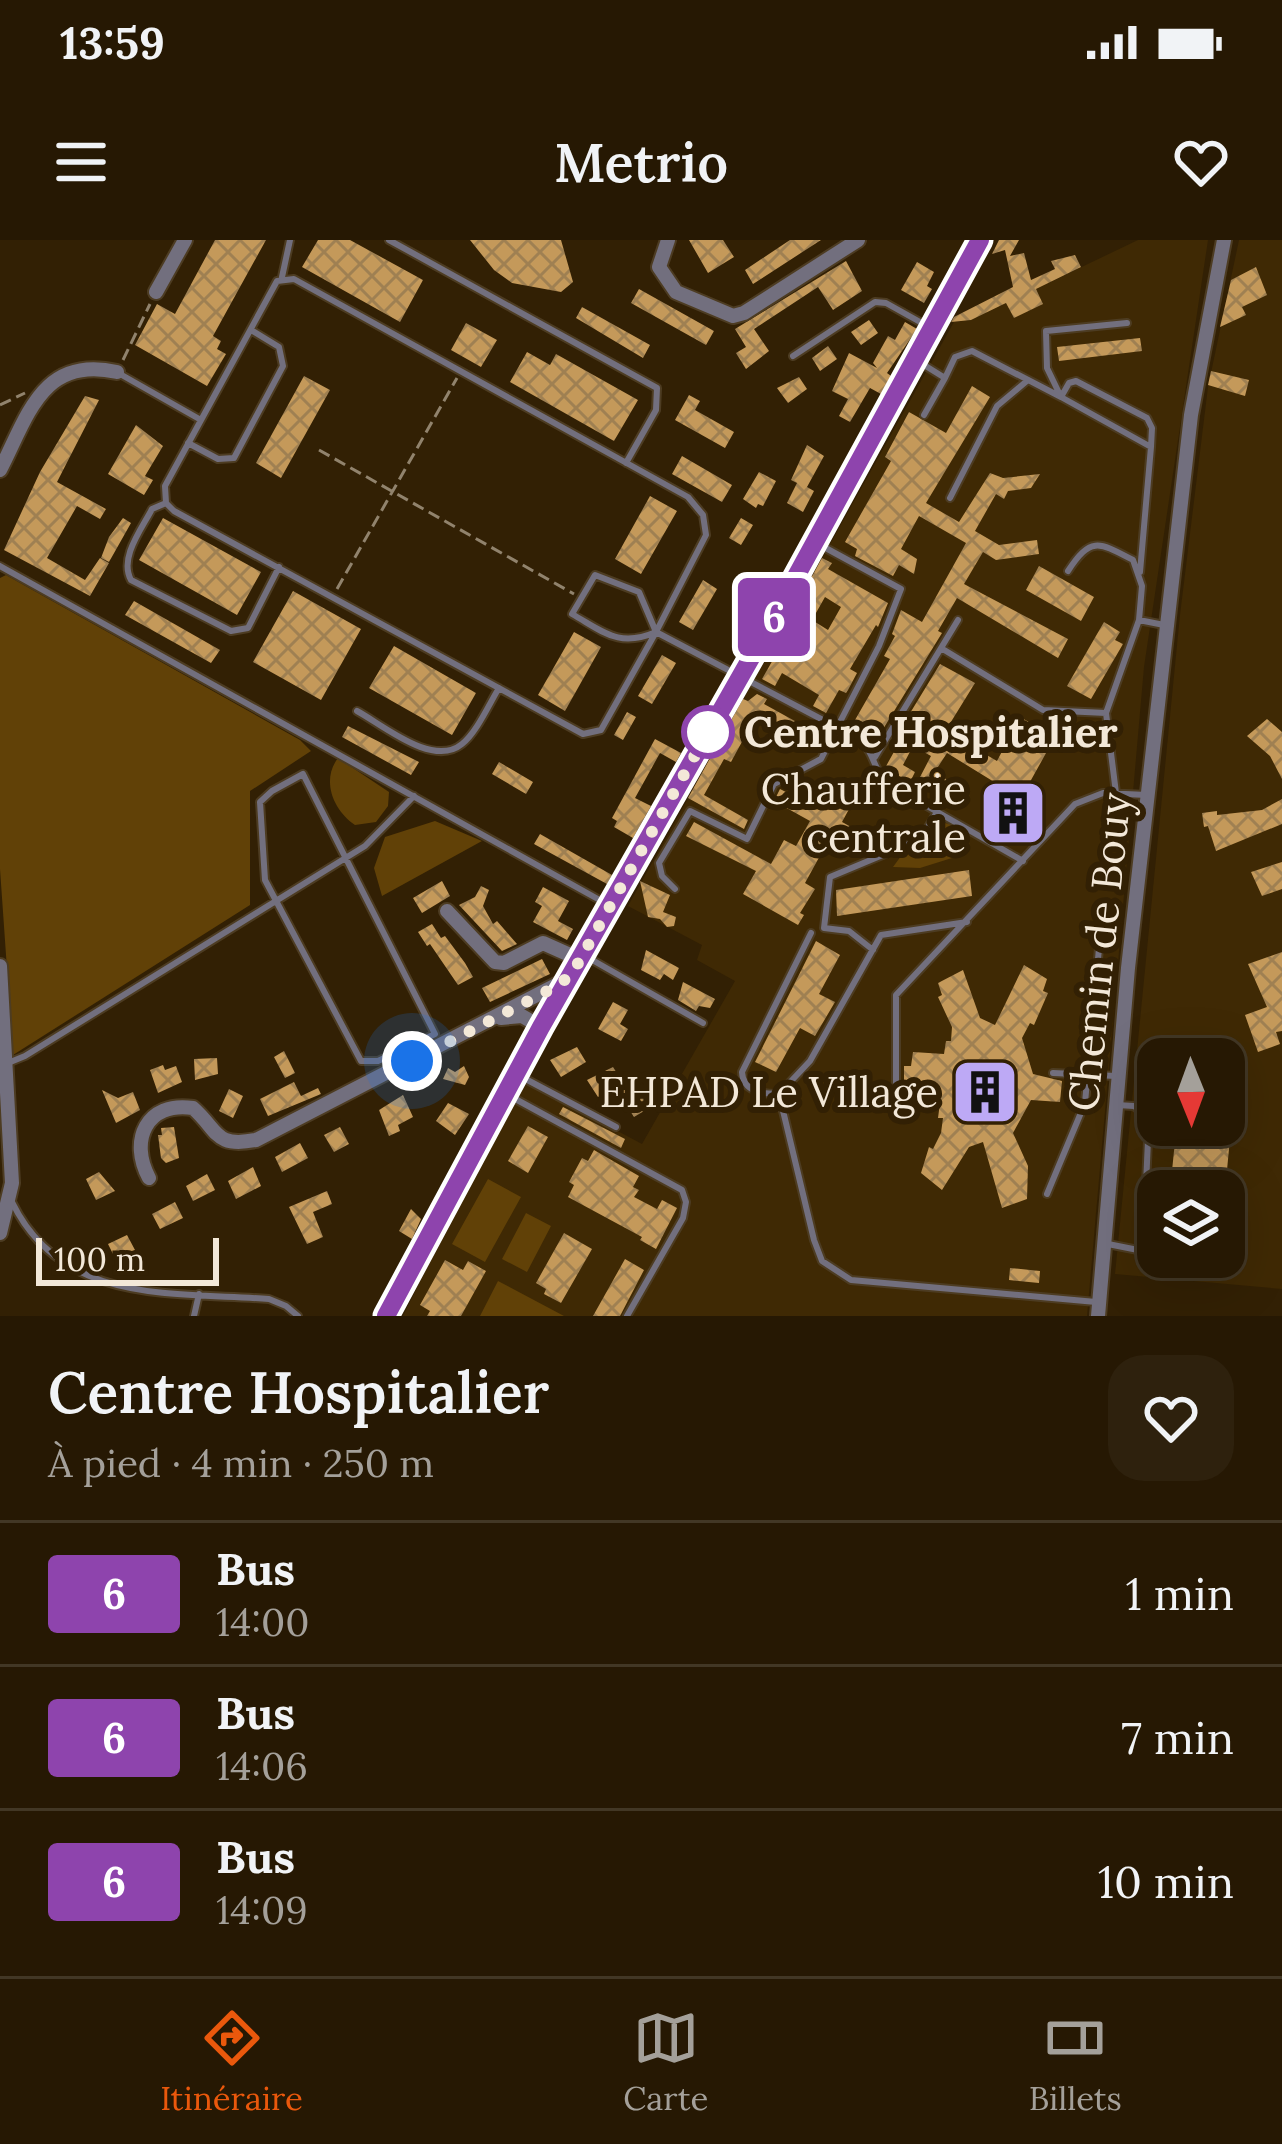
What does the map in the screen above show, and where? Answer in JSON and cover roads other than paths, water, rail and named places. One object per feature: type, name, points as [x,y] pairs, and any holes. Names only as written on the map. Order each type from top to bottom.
[{"type":"main road","points":[[384,1316],[981,240]]},
{"type":"street","points":[[157,292],[185,240]]},
{"type":"street","points":[[668,240],[659,267],[676,292],[734,316],[858,240]]},
{"type":"street","name":"Chemin de Bouy","points":[[1099,1309],[1166,626],[1191,415],[1224,240]]},
{"type":"street","points":[[0,470],[41,391],[55,379],[75,369],[117,372]]},
{"type":"street","points":[[149,1178],[138,1157],[140,1135],[155,1115],[177,1106],[193,1108],[216,1136],[233,1144],[256,1141],[557,986],[579,963],[543,943],[504,963],[494,962],[448,911]]},
{"type":"street","points":[[0,966],[9,1196],[0,1233]]},
{"type":"street","points":[[490,1021],[518,1015],[541,1027]]},
{"type":"lane","points":[[282,279],[294,280],[688,497],[698,507],[706,535],[601,730],[583,734],[174,512],[166,503],[165,486],[282,279],[290,240]]},
{"type":"lane","points":[[388,240],[657,388],[656,410],[626,463]]},
{"type":"lane","points":[[793,356],[875,302],[886,303],[932,328]]},
{"type":"lane","points":[[1060,397],[1047,368],[1046,331],[1127,322]]},
{"type":"lane","points":[[188,442],[218,459],[235,458],[283,366],[279,346],[251,330]]},
{"type":"lane","points":[[924,415],[955,357],[973,351],[1151,447]]},
{"type":"lane","points":[[915,359],[944,378]]},
{"type":"lane","points":[[117,372],[200,419]]},
{"type":"lane","points":[[950,498],[998,406],[1028,380]]},
{"type":"lane","points":[[1060,397],[1076,381],[1147,418],[1152,428],[1139,620],[1106,712],[1115,824]]},
{"type":"lane","points":[[166,503],[152,509],[126,562],[130,580],[231,632],[241,632],[248,628],[279,567]]},
{"type":"lane","points":[[1068,571],[1083,548],[1104,544],[1133,560],[1140,572]]},
{"type":"lane","points":[[675,889],[662,876],[658,863],[690,811],[747,839],[773,784],[821,759],[879,646],[901,590],[822,546]]},
{"type":"lane","points":[[0,566],[609,905]]},
{"type":"lane","points":[[656,632],[636,641],[617,639],[572,614],[595,575],[639,592],[656,632],[859,740],[871,749],[885,782],[1023,861]]},
{"type":"lane","points":[[873,760],[958,620]]},
{"type":"lane","points":[[1139,620],[1166,626]]},
{"type":"lane","points":[[940,649],[1043,710],[1106,712]]},
{"type":"lane","points":[[358,711],[420,747],[449,751],[464,743],[499,688]]},
{"type":"lane","points":[[303,775],[344,859],[435,1034],[378,1061],[362,1061],[265,880],[260,802],[303,775]]},
{"type":"lane","points":[[896,1099],[896,994],[1075,804],[1103,793],[1147,795]]},
{"type":"lane","points":[[6,1063],[26,1056],[344,859],[376,836],[414,796]]},
{"type":"lane","points":[[873,950],[849,931],[824,928],[830,877],[922,838],[937,812]]},
{"type":"lane","points":[[779,1094],[810,1061],[881,935],[967,922]]},
{"type":"lane","points":[[779,1094],[749,1089],[742,1072],[811,933]]},
{"type":"lane","points":[[1047,1194],[1085,1103],[1100,937]]},
{"type":"lane","points":[[579,963],[703,1024]]},
{"type":"lane","points":[[1053,1073],[1119,1076]]},
{"type":"lane","points":[[516,1074],[616,1126]]},
{"type":"lane","points":[[505,1094],[682,1190],[683,1218],[627,1316]]},
{"type":"lane","points":[[779,1094],[814,1240],[822,1261],[833,1271],[851,1280],[1099,1309]]},
{"type":"lane","points":[[1117,1105],[1134,1106],[1149,1118],[1147,1170]]},
{"type":"lane","points":[[9,1196],[30,1233],[60,1262],[84,1276],[124,1288],[269,1300],[298,1316]]},
{"type":"lane","points":[[1105,1244],[1137,1249]]},
{"type":"lane","points":[[194,1316],[199,1294]]},
{"type":"place","name":"Centre Hospitalier","points":[[708,732]]},
{"type":"place","name":"Chaufferie centrale","points":[[1013,813]]},
{"type":"place","name":"EHPAD Le Village","points":[[985,1092]]}]
